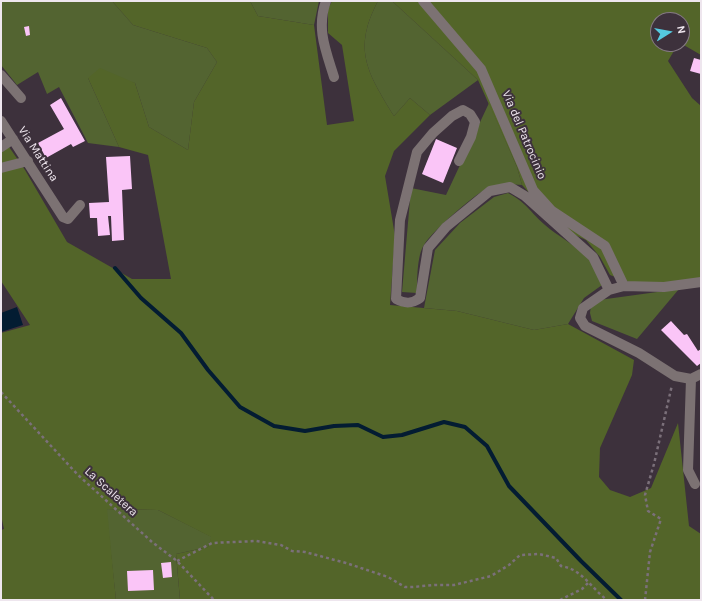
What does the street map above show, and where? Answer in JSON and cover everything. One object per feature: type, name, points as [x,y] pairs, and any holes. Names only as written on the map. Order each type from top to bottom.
[{"type":"street","points":[[326,1],[323,9],[321,31],[334,77]]},
{"type":"street","name":"Via del Patrocinio","points":[[423,1],[481,69],[533,190],[552,211],[605,246],[624,286]]},
{"type":"street","points":[[1,75],[21,98]]},
{"type":"street","points":[[459,162],[471,137],[475,122],[470,114],[463,110],[452,116],[433,133],[417,152],[400,220],[396,299],[403,303],[416,301],[420,298],[428,248],[446,227],[490,191],[510,187],[525,196],[593,257],[609,290]]},
{"type":"street","name":"Via Mattina","points":[[1,121],[28,161],[59,213],[68,219],[80,206]]},
{"type":"street","points":[[1,147],[13,139]]},
{"type":"street","points":[[1,168],[28,161]]},
{"type":"street","points":[[701,282],[664,287],[624,286],[609,290],[584,308],[580,318],[585,326],[639,352],[675,376],[691,379],[701,374]]},
{"type":"street","points":[[691,379],[688,470],[695,484]]},
{"type":"path","points":[[645,600],[650,552],[661,519],[648,511],[645,495],[675,376]]},
{"type":"path","name":"La Scaletera","points":[[1,392],[78,475],[152,542],[177,561],[214,600]]},
{"type":"path","points":[[177,561],[212,543],[256,541],[281,545],[292,551],[305,552],[346,563],[388,577],[405,587],[412,587],[435,585],[454,586],[491,576],[509,565],[520,555],[539,554],[556,558],[561,566],[570,567],[585,578],[588,583],[607,600]]},
{"type":"path","points":[[560,600],[582,589],[588,583]]},
{"type":"green space","points":[[1,1],[112,1],[133,25],[207,48],[217,62],[194,102],[188,150],[149,127],[135,83],[88,78],[119,147],[88,143],[59,87],[47,94],[38,72],[17,85],[1,65]]},
{"type":"green space","points":[[112,1],[250,1],[258,16],[314,25],[327,125],[354,121],[342,45],[328,33],[328,9],[332,1],[378,1],[370,18],[366,34],[366,61],[371,74],[394,116],[410,98],[430,115],[394,151],[385,176],[395,236],[390,305],[457,311],[534,330],[568,324],[634,360],[632,375],[600,448],[599,477],[610,490],[630,497],[651,488],[678,423],[689,526],[701,534],[701,600],[180,600],[176,554],[208,547],[211,537],[158,510],[107,509],[116,600],[1,600],[1,530],[4,529],[1,515],[1,333],[30,325],[1,281],[1,143],[7,144],[25,170],[67,242],[132,279],[171,279],[148,155],[119,147],[88,78],[100,68],[135,83],[149,127],[188,150],[194,102],[217,62],[207,48],[133,25]]},
{"type":"green space","points":[[250,1],[319,1],[314,25],[258,16]]},
{"type":"green space","points":[[378,1],[392,1],[478,80],[430,115],[410,98],[394,116],[377,87],[366,61],[366,34],[370,18]]},
{"type":"green space","points":[[392,1],[701,1],[701,55],[690,49],[690,12],[650,12],[650,52],[673,52],[668,61],[692,98],[701,106],[701,278],[653,285],[631,283],[610,275],[600,257],[586,240],[564,230],[522,185],[517,167],[478,80]]},
{"type":"green space","points":[[489,103],[517,167],[522,185],[509,184],[492,186],[454,214],[435,231],[422,249],[418,268],[417,293],[402,292],[411,188],[446,195]]},
{"type":"green space","points":[[508,193],[524,204],[545,225],[586,256],[597,273],[602,285],[584,298],[568,324],[534,330],[457,311],[424,308],[435,250],[460,223],[494,197]]},
{"type":"green space","points":[[679,289],[637,339],[592,321],[590,313],[591,305],[599,300]]},
{"type":"green space","points":[[106,509],[158,510],[212,537],[208,547],[176,554],[180,600],[116,600]]},
{"type":"water","points":[[17,307],[23,325],[1,332],[1,313]]},
{"type":"building","points":[[29,26],[30,35],[26,36],[24,27]]},
{"type":"building","points":[[694,58],[701,60],[701,74],[690,71]]},
{"type":"building","points":[[61,98],[85,141],[73,147],[71,144],[46,158],[38,143],[64,129],[50,105]]},
{"type":"building","points":[[436,139],[457,148],[443,183],[422,174]]},
{"type":"building","points":[[130,156],[132,189],[122,190],[124,240],[112,241],[111,216],[108,216],[110,235],[98,236],[97,218],[90,218],[89,203],[109,202],[106,157]]},
{"type":"building","points":[[671,321],[684,335],[687,334],[698,351],[701,349],[701,363],[697,366],[661,330]]},
{"type":"building","points":[[171,562],[172,577],[163,578],[161,563]]},
{"type":"building","points":[[153,570],[154,590],[128,591],[127,571]]},
{"type":"waterway","points":[[115,268],[141,298],[181,333],[208,370],[240,407],[274,426],[305,431],[334,426],[358,425],[383,437],[402,435],[444,422],[465,427],[487,446],[509,486],[581,561],[621,600]]}]
